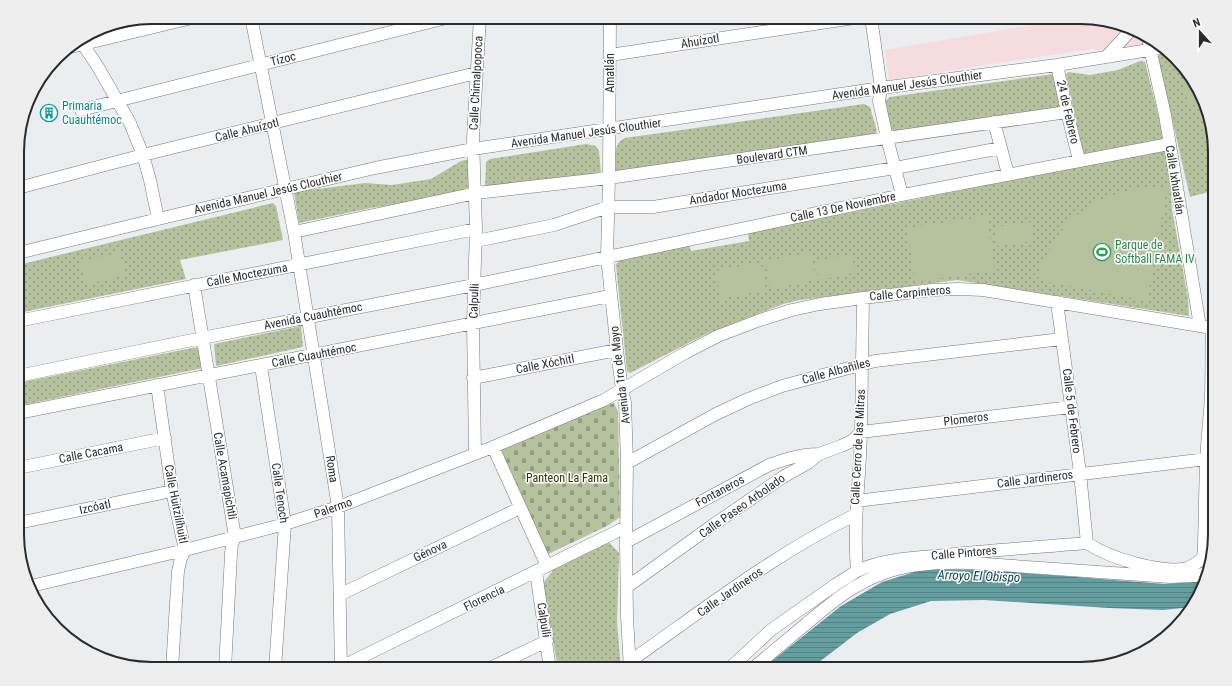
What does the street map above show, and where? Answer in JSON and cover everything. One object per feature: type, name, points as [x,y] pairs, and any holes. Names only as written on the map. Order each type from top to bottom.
[{"type":"street","points":[[89,40],[164,24]]},
{"type":"street","name":"Roma","points":[[252,24],[294,232],[338,507],[341,594],[341,662]]},
{"type":"street","name":"Tízoc","points":[[81,110],[422,24]]},
{"type":"street","name":"Calle Chimalpopoca","points":[[473,149],[480,24]]},
{"type":"street","name":"Amatlán","points":[[609,130],[610,24]]},
{"type":"street","name":"Ahuízotl","points":[[610,55],[815,24]]},
{"type":"street","points":[[873,24],[881,88],[879,101],[902,195]]},
{"type":"street","points":[[1107,56],[1128,34]]},
{"type":"street","points":[[83,45],[130,123],[143,155],[158,219]]},
{"type":"street","name":"Avenida Manuel Jesús Clouthier","points":[[24,252],[285,188],[375,168],[473,149],[609,130],[881,88],[1057,65],[1156,49]]},
{"type":"street","name":"Calle Ixhuatlán","points":[[1156,49],[1170,144],[1208,322]]},
{"type":"street","name":"24 de Febrero","points":[[1057,65],[1079,160]]},
{"type":"street","name":"Calle Ahuízotl","points":[[24,186],[143,155],[476,73]]},
{"type":"street","name":"Boulevard CTM","points":[[294,232],[476,193],[609,178],[1067,112]]},
{"type":"street","points":[[994,122],[1008,174]]},
{"type":"street","name":"Avenida 1ro de Mayo","points":[[609,130],[607,258],[616,350],[625,402],[627,463],[626,542],[630,662]]},
{"type":"street","name":"Calle 13 De Noviembre","points":[[607,258],[902,195],[1079,160],[1170,144]]},
{"type":"street","name":"Andador Moctezuma","points":[[476,235],[554,225],[608,207],[653,207],[895,168],[1001,148]]},
{"type":"street","name":"Calpulli","points":[[473,149],[476,193],[473,323],[475,454]]},
{"type":"street","name":"Calle Moctezuma","points":[[24,320],[299,265],[476,235]]},
{"type":"street","name":"Avenida Cuauhtémoc","points":[[24,375],[607,258]]},
{"type":"street","name":"Calle Acamapichtli","points":[[194,285],[235,537],[232,544],[231,554],[224,662]]},
{"type":"street","name":"Calle Carpinteros","points":[[622,390],[685,353],[718,336],[792,310],[820,304],[863,298],[958,289],[983,290],[1208,327]]},
{"type":"street","name":"Calle Cuauhtémoc","points":[[24,412],[610,296]]},
{"type":"street","name":"Calle Cerro de las Mitras","points":[[856,572],[855,515],[861,432],[863,298]]},
{"type":"street","name":"Calle 5 de Febrero","points":[[1057,302],[1080,473],[1087,543]]},
{"type":"street","name":"Calle Albañiles","points":[[627,463],[716,414],[748,399],[782,386],[875,361],[1062,339]]},
{"type":"street","name":"Calle Xóchitl","points":[[473,378],[616,350]]},
{"type":"street","name":"Calle Tenoch","points":[[261,366],[285,524],[276,662]]},
{"type":"street","name":"Calle Huitzilíhuitl","points":[[157,385],[172,491],[185,550],[181,558],[178,571],[172,662]]},
{"type":"street","name":"Palermo","points":[[35,585],[185,550],[285,524],[338,507],[493,447],[604,400],[622,390]]},
{"type":"street","name":"Plomeros","points":[[861,432],[1071,406]]},
{"type":"street","name":"Calle Paseo Arbolado","points":[[627,587],[783,477],[808,463],[819,454],[852,441],[861,432]]},
{"type":"street","name":"Calle Cacama","points":[[24,467],[164,438]]},
{"type":"street","points":[[493,447],[547,566]]},
{"type":"street","name":"Fontaneros","points":[[626,542],[769,465],[793,456],[819,454]]},
{"type":"street","name":"Calle Jardineros","points":[[856,501],[1208,458]]},
{"type":"street","name":"Izcóatl","points":[[24,522],[172,491]]},
{"type":"street","name":"Génova","points":[[341,594],[520,508]]},
{"type":"street","name":"Calle Jardineros","points":[[635,662],[744,581],[807,539],[855,515]]},
{"type":"street","name":"Florencia","points":[[353,662],[626,528]]},
{"type":"street","points":[[1087,543],[1097,550],[1131,562],[1151,567],[1170,568],[1187,568],[1195,564],[1203,558],[1207,548]]},
{"type":"street","name":"Calle Pintores","points":[[736,662],[770,630],[835,585],[866,567],[906,558],[1087,543]]},
{"type":"street","points":[[760,662],[841,595],[862,582],[906,567],[943,562],[1170,577],[1201,574]]},
{"type":"street","name":"Calpulli","points":[[536,572],[549,662]]},
{"type":"street","points":[[503,662],[547,641]]},
{"type":"shaded area","points":[[1039,24],[1097,25],[1113,28],[1149,44],[1104,51],[1092,49],[889,80],[885,50]]},
{"type":"green space","points":[[1162,53],[1176,67],[1195,95],[1201,111],[1206,127],[1208,143],[1208,192],[1190,197],[1157,54]]},
{"type":"green space","points":[[1140,61],[1145,62],[1168,155],[1172,209],[1188,298],[1189,316],[957,280],[800,300],[783,304],[704,335],[630,373],[627,371],[616,265],[619,260],[689,245],[691,251],[749,241],[748,233],[1077,167],[1084,160],[1066,75],[1068,72],[1090,75],[1118,70]]},
{"type":"green space","points":[[1054,74],[1060,107],[895,132],[891,129],[884,102],[890,97]]},
{"type":"green space","points":[[1183,76],[1195,95],[1198,103],[1188,105]]},
{"type":"green space","points":[[864,104],[870,107],[877,131],[875,134],[616,172],[616,148],[621,140],[625,138]]},
{"type":"green space","points":[[586,144],[596,146],[599,151],[601,173],[485,191],[486,162],[490,159]]},
{"type":"green space","points":[[470,159],[470,192],[371,208],[299,223],[294,192],[365,183],[392,185],[431,179],[461,161]]},
{"type":"green space","name":"Parque de Softball FAMA IV","points":[[1141,188],[1167,189],[1147,301],[1038,280],[1042,262],[1068,221],[1095,202],[1118,193]]},
{"type":"green space","points":[[273,203],[276,206],[283,240],[180,260],[186,279],[24,312],[24,264]]},
{"type":"green space","points":[[987,216],[995,270],[915,282],[907,228]]},
{"type":"green space","points":[[1031,222],[1034,241],[997,246],[995,227]]},
{"type":"green space","points":[[120,252],[126,275],[86,285],[80,262]]},
{"type":"green space","points":[[811,252],[816,280],[771,289],[765,261]]},
{"type":"green space","points":[[852,254],[855,273],[819,280],[815,261]]},
{"type":"green space","points":[[761,262],[766,290],[721,299],[715,271]]},
{"type":"green space","points":[[301,326],[303,347],[216,366],[214,344]]},
{"type":"green space","points":[[197,347],[203,368],[24,405],[24,382]]},
{"type":"green space","name":"Panteon La Fama","points":[[614,403],[618,412],[620,517],[607,526],[544,556],[498,450]]},
{"type":"green space","points":[[608,541],[619,553],[617,622],[620,662],[557,662],[543,583],[552,572],[552,568]]},
{"type":"water","name":"Arroyo El Obispo","points":[[924,569],[988,570],[1165,584],[1199,581],[1191,598],[1184,608],[1163,610],[984,600],[931,601],[890,614],[857,633],[819,662],[771,662],[841,606],[882,582]]},
{"type":"place","name":"Primaria Cuauhtémoc","points":[[49,113]]},
{"type":"place","name":"Parque de Softball FAMA IV","points":[[1102,252]]}]
